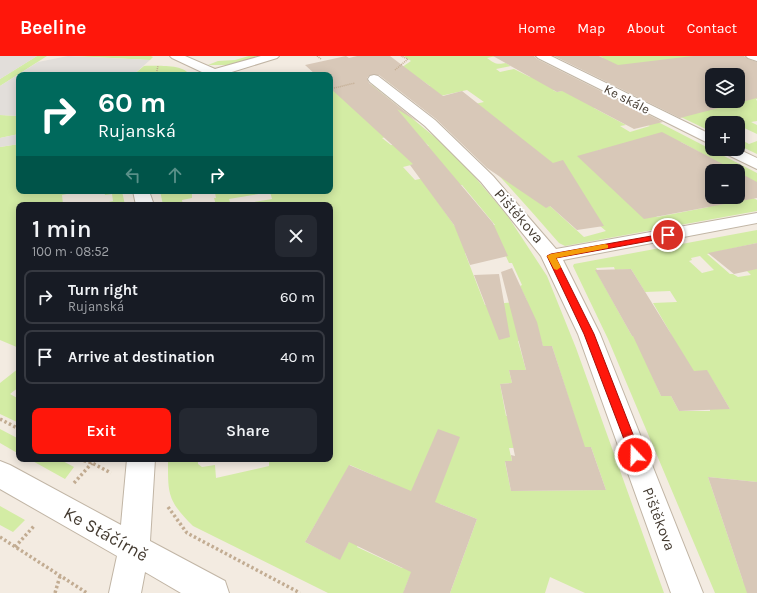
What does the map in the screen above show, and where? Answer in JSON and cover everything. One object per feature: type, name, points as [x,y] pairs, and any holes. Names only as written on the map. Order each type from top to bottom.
[{"type":"street","points":[[176,56],[207,72]]},
{"type":"street","points":[[218,72],[273,56]]},
{"type":"street","name":"Ke skále","points":[[542,56],[705,138]]},
{"type":"street","points":[[752,56],[757,58]]},
{"type":"street","name":"Pištěkova","points":[[374,79],[436,128],[487,179],[551,256],[589,334],[687,593]]},
{"type":"street","points":[[741,156],[757,164]]},
{"type":"street","points":[[551,256],[757,218]]},
{"type":"street","points":[[125,593],[134,550],[141,462]]},
{"type":"street","name":"Ke Stáčírně","points":[[0,474],[213,593]]},
{"type":"path","points":[[317,56],[321,59]]},
{"type":"path","points":[[157,72],[158,65]]},
{"type":"path","points":[[333,88],[374,79]]},
{"type":"path","points":[[0,419],[16,427]]},
{"type":"path","points":[[89,462],[140,488],[167,505],[187,533],[300,593]]},
{"type":"path","points":[[0,537],[87,593]]},
{"type":"path","points":[[55,593],[60,576]]},
{"type":"green space","points":[[37,56],[47,56],[22,72],[16,72],[16,76],[0,86],[0,79]]},
{"type":"green space","points":[[75,56],[151,56],[153,57],[150,60]]},
{"type":"green space","points":[[249,56],[261,56],[229,65],[208,65],[218,61],[235,60]]},
{"type":"green space","points":[[404,56],[496,56],[487,58],[495,63],[506,63],[511,66],[496,69],[500,72],[514,69],[530,77],[541,75],[538,72],[545,70],[530,62],[524,63],[519,60],[521,60],[518,56],[530,56],[705,146],[705,155],[681,142],[654,150],[673,161],[676,160],[681,164],[691,161],[705,166],[705,204],[687,190],[677,192],[673,189],[668,191],[671,193],[664,195],[660,191],[639,195],[644,201],[639,202],[657,217],[709,207],[705,204],[745,204],[745,193],[757,200],[757,211],[565,246],[559,243],[465,141],[435,115],[386,80],[386,78],[411,61]],"holes":[[[420,79],[430,86],[413,90],[403,82]],[[565,81],[586,92],[574,95],[566,90],[557,92],[553,90],[561,88],[554,83]],[[467,90],[484,102],[444,111],[427,99]],[[602,106],[605,108],[612,106],[650,126],[630,132],[620,126],[626,125],[594,108]],[[499,121],[509,129],[500,131],[520,148],[489,154],[484,149],[487,148],[470,134],[460,134],[455,130]],[[602,149],[618,160],[604,164],[588,154]],[[524,162],[540,176],[521,181],[517,177],[511,179],[501,169],[506,168],[505,166]],[[559,178],[575,193],[572,195],[587,206],[585,207],[586,209],[581,210],[606,231],[584,237],[550,206],[545,207],[549,205],[535,194],[531,193],[534,193],[527,185]]]},
{"type":"green space","points":[[599,56],[742,56],[757,63],[757,121],[751,122],[757,125],[757,134],[745,128],[745,116],[705,116],[705,129],[629,92],[602,57]]},
{"type":"green space","points":[[144,66],[162,66],[176,67],[187,72],[137,72]]},
{"type":"green space","points":[[372,85],[437,139],[468,169],[507,215],[547,276],[576,348],[664,593],[585,593],[550,577],[545,593],[450,593],[477,519],[440,504],[425,509],[387,492],[382,479],[350,465],[305,542],[339,559],[351,538],[360,542],[357,547],[402,568],[413,568],[404,591],[408,593],[328,593],[193,526],[184,517],[174,503],[169,489],[168,462],[198,462],[198,464],[202,467],[215,465],[216,478],[269,466],[269,462],[333,462],[333,202],[254,202],[272,199],[271,194],[333,194],[333,89],[346,86]],"holes":[[[401,133],[415,134],[429,146],[391,145],[382,138]],[[423,162],[449,171],[442,173],[443,174],[415,180],[403,167]],[[462,185],[495,225],[459,232],[430,191]],[[503,250],[509,263],[512,263],[522,285],[520,286],[527,301],[485,305],[465,253]],[[541,340],[543,346],[552,346],[574,415],[506,416],[500,384],[512,383],[509,370],[526,370],[518,341]],[[591,447],[606,490],[511,491],[505,462],[512,461],[509,448]]]},
{"type":"green space","points":[[0,115],[16,116],[16,135],[0,138]]},
{"type":"green space","points":[[757,141],[757,154],[745,148],[745,142],[749,144]]},
{"type":"green space","points":[[16,144],[16,194],[67,194],[62,195],[63,202],[16,202],[16,347],[0,340],[0,147]]},
{"type":"green space","points":[[707,156],[724,156],[740,164],[721,164]]},
{"type":"green space","points":[[745,167],[757,173],[757,182],[745,185]]},
{"type":"green space","points":[[112,194],[123,194],[124,202],[109,202],[113,201]]},
{"type":"green space","points":[[161,194],[192,194],[192,198],[182,200],[182,202],[162,202]]},
{"type":"green space","points":[[215,194],[258,194],[229,199],[230,202],[215,202],[214,198],[216,198]]},
{"type":"green space","points":[[757,230],[757,243],[707,254],[730,274],[738,277],[751,275],[747,271],[757,267],[757,482],[708,477],[743,581],[757,583],[757,593],[715,593],[608,339],[573,266],[574,264]],"holes":[[[700,256],[714,270],[702,273],[689,261],[692,260],[691,258]],[[614,267],[615,270],[631,269],[645,292],[670,291],[677,302],[653,303],[671,334],[632,336],[596,271],[596,268]],[[650,371],[707,371],[730,409],[710,409],[710,411],[679,411],[671,396],[661,396]]]},
{"type":"green space","points":[[16,370],[16,389],[10,394],[16,397],[16,422],[0,414],[0,383]]},
{"type":"green space","points":[[0,429],[16,437],[16,452],[0,443]]},
{"type":"green space","points":[[34,462],[65,462],[74,467],[65,479]]},
{"type":"green space","points":[[0,506],[25,520],[13,532],[0,525]]},
{"type":"shaded area","points":[[0,56],[37,56],[0,79]]},
{"type":"shaded area","points":[[68,56],[150,60],[136,72],[22,72],[38,62]]},
{"type":"shaded area","points":[[16,76],[16,116],[0,115],[0,86]]},
{"type":"shaded area","points":[[16,135],[16,144],[0,147],[0,138]]},
{"type":"building","points":[[346,56],[349,58],[357,56],[390,56],[443,96],[462,91],[553,163],[563,160],[604,226],[577,230],[550,206],[546,208],[487,168],[436,119],[379,75],[370,75],[367,78],[369,83],[418,122],[397,109],[493,223],[508,256],[470,265],[454,225],[410,165],[413,164],[333,91],[333,72],[313,72],[305,65]]},
{"type":"building","points":[[493,56],[534,56],[537,59],[663,122],[634,129],[562,91],[557,92]]},
{"type":"building","points":[[554,56],[599,56],[618,65],[693,56],[744,56],[757,62],[757,98],[745,101],[745,68],[705,68],[705,108],[718,108],[680,118]]},
{"type":"building","points":[[662,132],[723,164],[705,164],[705,204],[725,204],[644,219],[577,156]]},
{"type":"building","points":[[745,176],[757,182],[757,198],[745,200]]},
{"type":"building","points":[[757,243],[757,269],[734,274],[708,253]]},
{"type":"building","points":[[512,268],[537,322],[543,346],[552,346],[585,447],[591,447],[606,490],[511,491],[505,461],[512,461],[511,455],[515,456],[500,384],[512,383],[509,370],[526,370],[501,272]]},
{"type":"building","points":[[631,269],[694,371],[707,370],[730,409],[679,411],[671,396],[661,396],[633,336],[595,270]]},
{"type":"building","points":[[499,274],[510,337],[499,340],[474,275]]},
{"type":"building","points":[[438,429],[460,437],[435,502],[477,519],[450,593],[403,593],[411,572],[349,542],[340,560],[305,542],[349,465],[411,491]]},
{"type":"building","points":[[708,477],[757,482],[757,593],[747,593]]},
{"type":"slow traffic","points":[[557,267],[551,256],[605,247]]},
{"type":"route","points":[[635,455],[589,334],[551,256],[668,235]]}]
